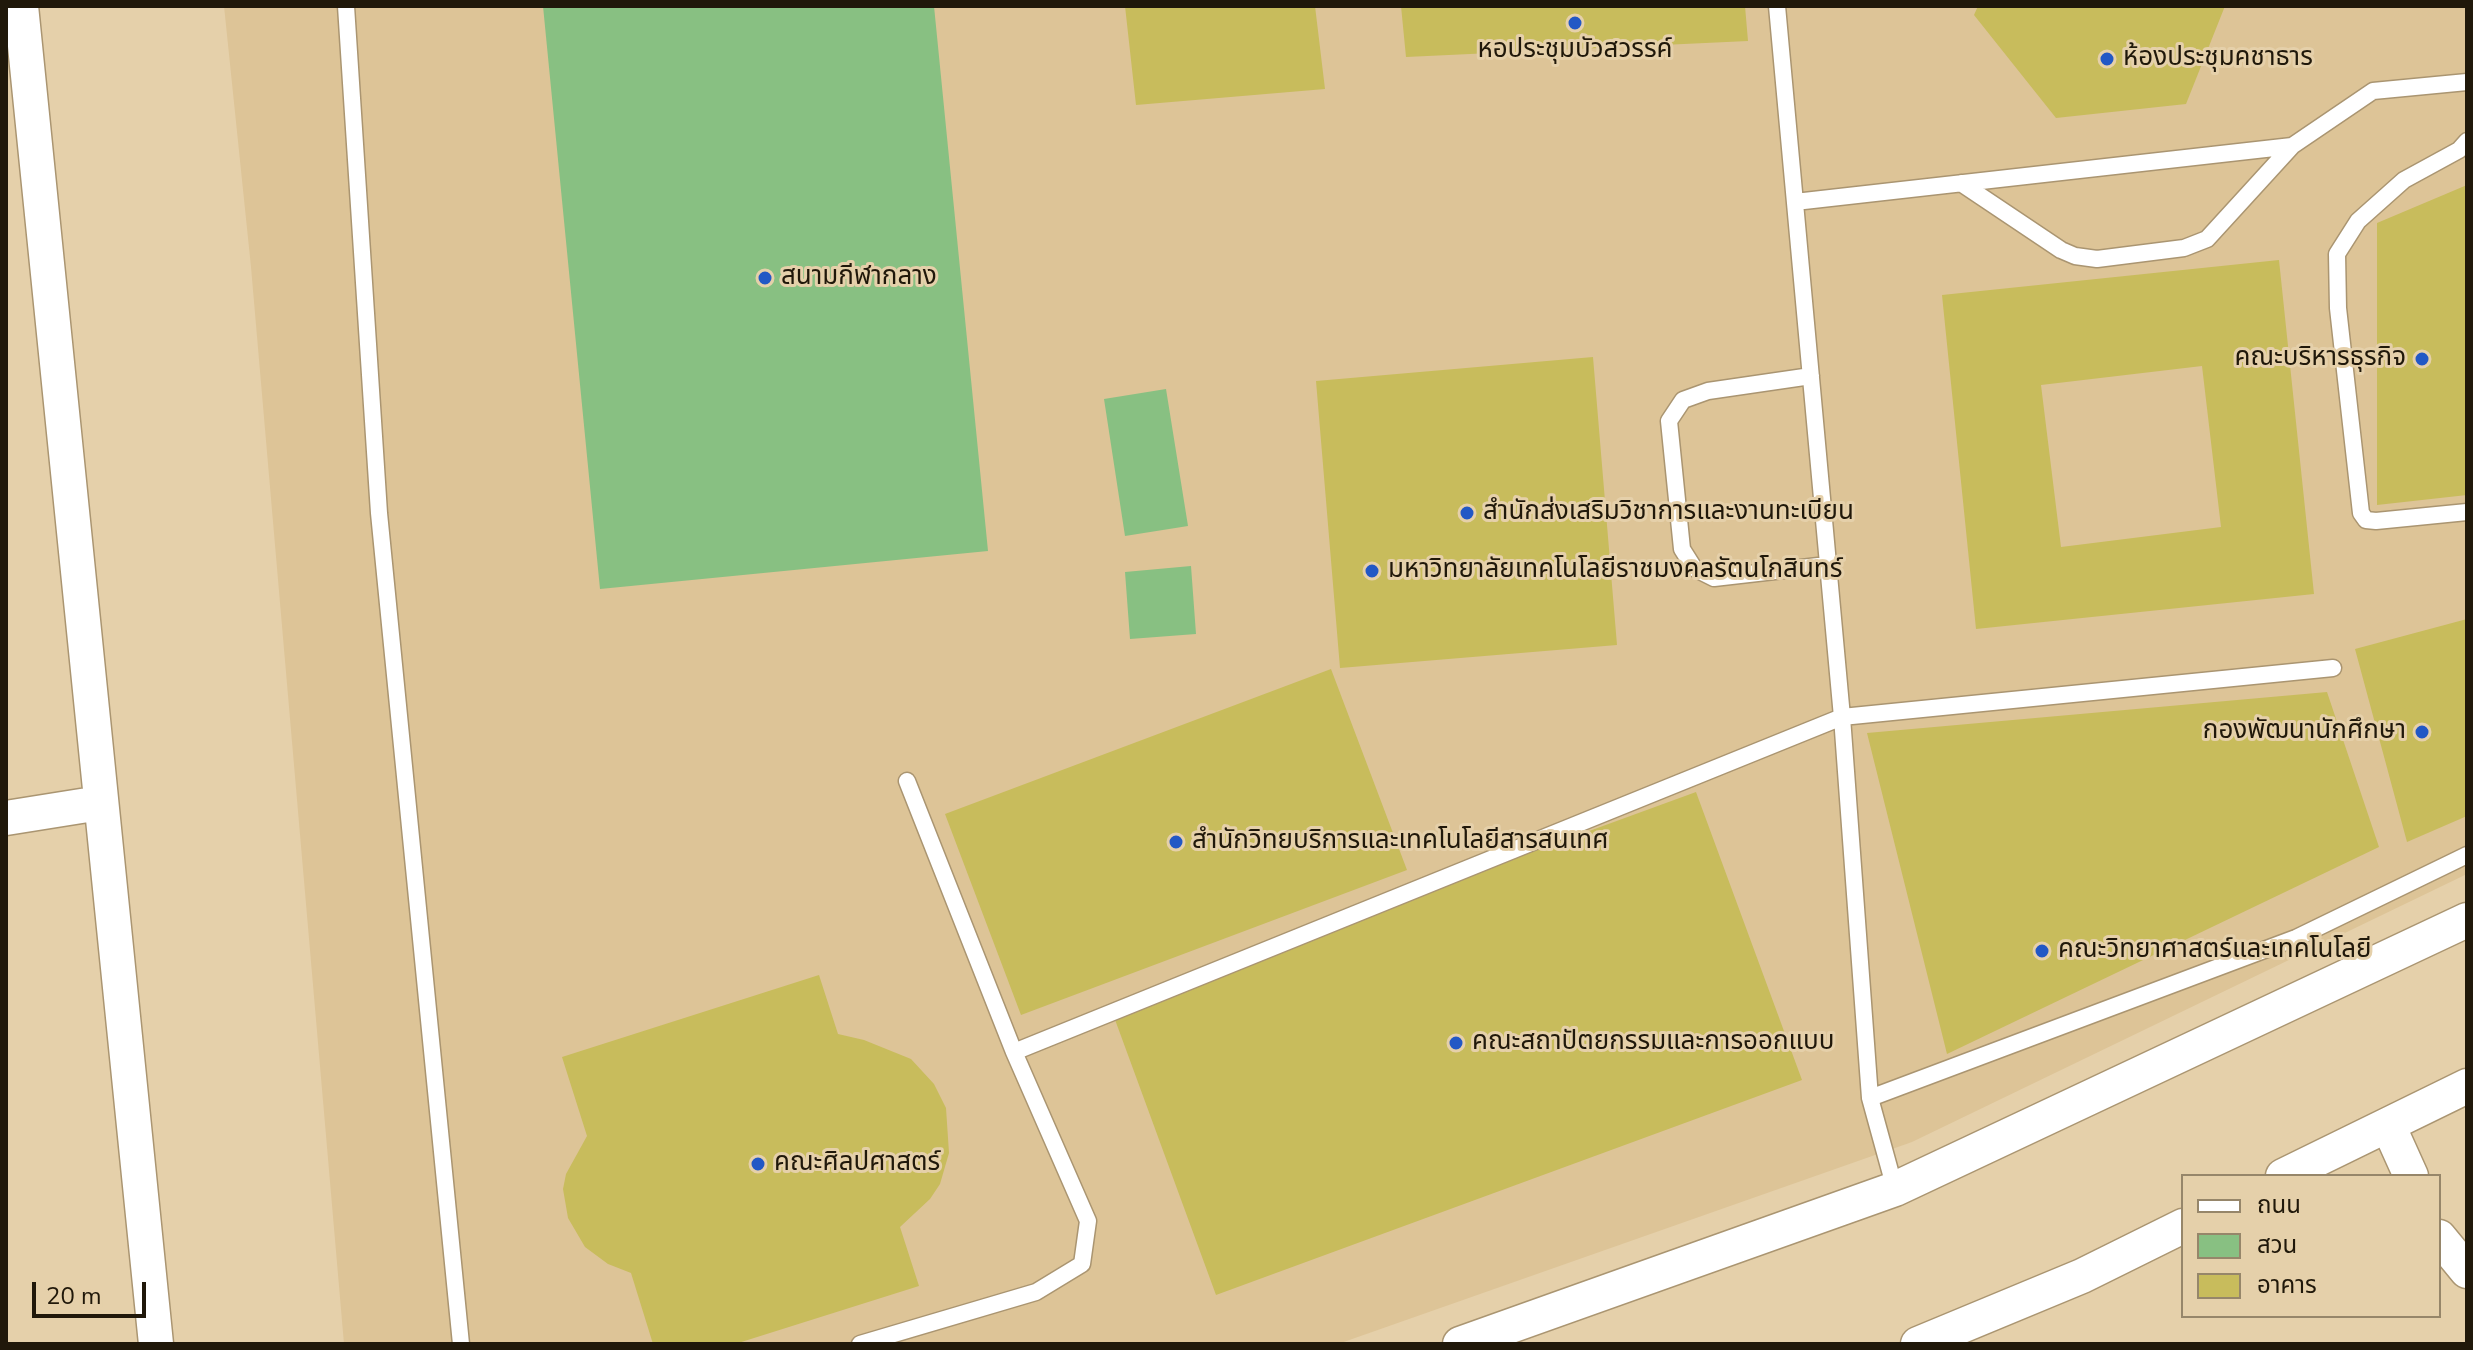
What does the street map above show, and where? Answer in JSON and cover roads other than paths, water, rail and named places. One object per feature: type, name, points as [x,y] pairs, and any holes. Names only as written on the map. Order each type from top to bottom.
[{"type":"street","points":[[21,6],[156,1344]]},
{"type":"street","points":[[6,818],[100,803]]},
{"type":"street","points":[[1460,1344],[1895,1189],[2467,920]]},
{"type":"street","points":[[2287,1174],[2467,1086]]},
{"type":"street","points":[[2388,1125],[2410,1174]]},
{"type":"street","points":[[1918,1344],[2082,1276],[2181,1227]]},
{"type":"street","points":[[2441,1239],[2467,1271]]},
{"type":"lane","points":[[346,6],[379,513],[461,1344]]},
{"type":"lane","points":[[1777,6],[1842,717],[1870,1098],[1895,1189]]},
{"type":"lane","points":[[1961,183],[2061,250],[2075,256],[2097,259],[2184,248],[2207,239],[2292,146],[2373,91],[2467,82]]},
{"type":"lane","points":[[2467,141],[2459,150],[2404,180],[2358,221],[2337,254],[2338,308],[2361,513],[2366,520],[2376,521],[2467,512]]},
{"type":"lane","points":[[1795,202],[2292,146]]},
{"type":"lane","points":[[1811,376],[1708,391],[1683,400],[1669,421],[1682,549],[1694,568],[1714,578],[1827,565]]},
{"type":"lane","points":[[1014,1052],[1842,717],[2333,668]]},
{"type":"lane","points":[[860,1344],[1036,1292],[1082,1264],[1088,1221],[1014,1052],[907,781]]},
{"type":"lane","points":[[1870,1098],[2296,938],[2467,855]]},
{"type":"place","name":"หอประชุมบัวสวรรค์","points":[[1575,23]]},
{"type":"place","name":"ห้องประชุมคชาธาร","points":[[2107,59]]},
{"type":"place","name":"สนามกีฬากลาง","points":[[765,278]]},
{"type":"place","name":"คณะบริหารธุรกิจ","points":[[2422,359]]},
{"type":"place","name":"สำนักส่งเสริมวิชาการและงานทะเบียน","points":[[1467,513]]},
{"type":"place","name":"มหาวิทยาลัยเทคโนโลยีราชมงคลรัตนโกสินทร์","points":[[1372,571]]},
{"type":"place","name":"กองพัฒนานักศึกษา","points":[[2422,732]]},
{"type":"place","name":"สำนักวิทยบริการและเทคโนโลยีสารสนเทศ","points":[[1176,842]]},
{"type":"place","name":"คณะวิทยาศาสตร์และเทคโนโลยี","points":[[2042,951]]},
{"type":"place","name":"คณะสถาปัตยกรรมและการออกแบบ","points":[[1456,1043]]},
{"type":"place","name":"คณะศิลปศาสตร์","points":[[758,1164]]}]
